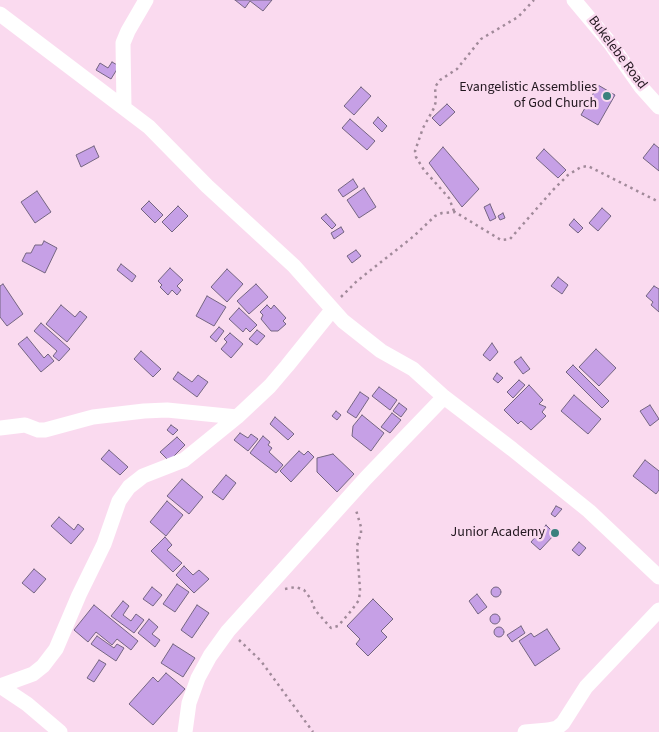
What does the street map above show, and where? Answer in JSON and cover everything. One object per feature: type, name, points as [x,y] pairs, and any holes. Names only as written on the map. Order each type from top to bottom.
[{"type":"street","points":[[124,108],[123,43],[146,0]]},
{"type":"street","name":"Bukelebe Road","points":[[574,0],[610,43],[641,87],[659,107]]},
{"type":"street","points":[[0,14],[124,108],[170,148],[207,186],[294,266],[343,321],[382,351],[413,369],[444,397],[589,511],[659,577]]},
{"type":"street","points":[[0,686],[33,674],[43,666],[56,649],[79,595],[104,544],[119,501],[129,487],[144,476],[184,460],[237,417],[288,366],[332,310]]},
{"type":"street","points":[[185,732],[189,703],[198,678],[210,656],[228,631],[366,478],[444,397]]},
{"type":"street","points":[[0,428],[25,425],[38,430],[45,430],[94,417],[159,410],[237,417]]},
{"type":"street","points":[[524,732],[557,728],[563,723],[586,687],[659,610]]},
{"type":"street","points":[[0,686],[33,709],[60,732]]},
{"type":"path","points":[[454,212],[453,204],[424,170],[416,157],[415,151],[423,128],[434,108],[436,100],[435,87],[440,80],[462,64],[481,40],[518,17],[534,0]]},
{"type":"path","points":[[332,310],[343,294],[357,281],[414,236],[435,216],[442,212],[454,212],[502,240],[507,240],[514,235],[568,175],[581,166],[588,166],[659,202]]},
{"type":"path","points":[[279,591],[296,588],[304,590],[322,620],[331,628],[338,626],[359,600],[357,546],[361,527],[356,515],[356,508]]},
{"type":"path","points":[[228,631],[261,661],[313,732]]},
{"type":"building","points":[[235,0],[272,0],[263,11],[250,1],[245,8]]},
{"type":"building","points":[[112,62],[119,66],[111,79],[96,70],[100,63],[108,68]]},
{"type":"building","points":[[598,85],[615,95],[598,125],[581,115]]},
{"type":"building","points":[[361,87],[371,96],[354,115],[344,106]]},
{"type":"building","points":[[447,104],[455,112],[440,126],[432,118]]},
{"type":"building","points":[[378,117],[387,126],[382,132],[373,123]]},
{"type":"building","points":[[350,119],[375,141],[367,150],[342,128]]},
{"type":"building","points":[[654,144],[659,148],[659,171],[643,158]]},
{"type":"building","points":[[94,146],[99,157],[81,167],[76,155]]},
{"type":"building","points":[[443,147],[479,189],[462,207],[429,163]]},
{"type":"building","points":[[544,149],[566,170],[558,178],[536,158]]},
{"type":"building","points":[[353,179],[358,187],[343,197],[338,190]]},
{"type":"building","points":[[364,188],[376,207],[359,218],[347,200]]},
{"type":"building","points":[[37,191],[51,212],[35,223],[21,202]]},
{"type":"building","points":[[149,201],[163,215],[155,223],[141,209]]},
{"type":"building","points":[[490,204],[496,218],[490,221],[484,207]]},
{"type":"building","points":[[178,206],[188,216],[172,232],[162,222]]},
{"type":"building","points":[[602,208],[611,216],[598,231],[589,223]]},
{"type":"building","points":[[503,213],[505,218],[500,220],[498,216]]},
{"type":"building","points":[[326,214],[336,225],[332,229],[321,218]]},
{"type":"building","points":[[574,219],[583,228],[578,233],[569,225]]},
{"type":"building","points":[[341,227],[344,232],[334,239],[331,233]]},
{"type":"building","points":[[44,241],[57,248],[45,273],[22,261],[26,253],[31,253],[35,245],[42,245]]},
{"type":"building","points":[[356,250],[361,256],[352,263],[347,256]]},
{"type":"building","points":[[121,264],[136,276],[132,282],[117,270]]},
{"type":"building","points":[[170,268],[183,280],[177,286],[181,290],[177,295],[172,290],[168,295],[160,287],[162,285],[158,281]]},
{"type":"building","points":[[227,269],[243,284],[227,302],[211,287]]},
{"type":"building","points":[[558,277],[568,285],[562,294],[551,286]]},
{"type":"building","points":[[3,284],[23,314],[7,326],[0,317],[0,286]]},
{"type":"building","points":[[256,284],[268,297],[249,314],[237,301]]},
{"type":"building","points":[[654,286],[659,289],[659,312],[651,305],[653,302],[646,296]]},
{"type":"building","points":[[207,296],[226,307],[214,326],[196,316]]},
{"type":"building","points":[[61,305],[75,317],[80,311],[87,317],[67,342],[46,324]]},
{"type":"building","points":[[267,305],[271,309],[274,305],[286,318],[283,321],[286,324],[278,331],[271,331],[261,319],[263,315],[260,312]]},
{"type":"building","points":[[239,308],[257,325],[250,332],[246,328],[243,332],[229,319]]},
{"type":"building","points":[[41,323],[70,349],[59,361],[53,356],[57,351],[34,331]]},
{"type":"building","points":[[219,327],[224,331],[216,342],[210,337]]},
{"type":"building","points":[[257,330],[265,336],[257,345],[249,339]]},
{"type":"building","points":[[230,333],[243,344],[231,358],[221,349],[227,342],[224,339]]},
{"type":"building","points":[[27,337],[44,358],[48,354],[54,361],[41,372],[18,344]]},
{"type":"building","points":[[492,343],[498,352],[490,361],[483,355]]},
{"type":"building","points":[[596,349],[616,368],[599,386],[579,367]]},
{"type":"building","points":[[141,351],[161,369],[153,377],[134,359]]},
{"type":"building","points":[[521,357],[530,369],[523,374],[514,362]]},
{"type":"building","points":[[573,365],[609,401],[602,408],[566,372]]},
{"type":"building","points":[[178,372],[192,382],[198,375],[208,382],[197,397],[173,379]]},
{"type":"building","points":[[497,373],[503,378],[498,383],[493,379]]},
{"type":"building","points":[[519,380],[525,385],[513,398],[507,392]]},
{"type":"building","points":[[529,385],[543,400],[539,404],[546,407],[542,412],[546,416],[531,430],[521,421],[518,424],[504,410]]},
{"type":"building","points":[[379,387],[397,400],[390,410],[372,396]]},
{"type":"building","points":[[360,392],[369,398],[356,418],[347,412]]},
{"type":"building","points":[[574,395],[601,419],[588,434],[561,411]]},
{"type":"building","points":[[399,403],[407,409],[401,417],[393,411]]},
{"type":"building","points":[[650,405],[659,419],[650,426],[640,411]]},
{"type":"building","points":[[336,411],[341,415],[337,420],[332,416]]},
{"type":"building","points":[[392,413],[401,420],[390,433],[381,427]]},
{"type":"building","points":[[362,415],[384,433],[371,451],[352,436],[353,426]]},
{"type":"building","points":[[275,417],[294,434],[288,440],[270,424]]},
{"type":"building","points":[[171,425],[178,430],[173,435],[167,430]]},
{"type":"building","points":[[240,433],[248,438],[251,434],[258,439],[248,451],[234,440]]},
{"type":"building","points":[[263,436],[270,442],[268,445],[272,448],[269,452],[283,465],[276,473],[250,453]]},
{"type":"building","points":[[177,437],[185,445],[169,461],[160,452]]},
{"type":"building","points":[[109,450],[128,467],[120,475],[101,459]]},
{"type":"building","points":[[299,451],[304,455],[308,451],[314,457],[291,482],[280,471]]},
{"type":"building","points":[[333,454],[354,474],[337,492],[317,472],[317,458]]},
{"type":"building","points":[[645,460],[659,471],[659,490],[656,494],[633,476]]},
{"type":"building","points":[[226,475],[236,483],[223,500],[212,492]]},
{"type":"building","points":[[182,479],[203,497],[189,514],[167,496]]},
{"type":"building","points":[[167,501],[183,515],[166,536],[150,522]]},
{"type":"building","points":[[556,506],[562,509],[555,517],[551,514]]},
{"type":"building","points":[[59,517],[74,530],[78,524],[84,529],[71,544],[51,526]]},
{"type":"building","points":[[546,525],[555,534],[540,550],[531,542]]},
{"type":"building","points":[[165,537],[172,545],[167,550],[182,563],[173,572],[151,551]]},
{"type":"building","points":[[579,542],[586,548],[579,556],[572,550]]},
{"type":"building","points":[[184,566],[193,575],[199,570],[209,579],[194,593],[176,575]]},
{"type":"building","points":[[34,569],[46,579],[34,593],[22,583]]},
{"type":"building","points":[[177,584],[189,592],[175,612],[163,604]]},
{"type":"building","points":[[152,587],[162,595],[153,606],[143,599]]},
{"type":"building","points":[[496,587],[501,592],[496,597],[491,592]]},
{"type":"building","points":[[477,594],[487,607],[478,614],[469,601]]},
{"type":"building","points":[[373,599],[393,619],[381,631],[387,637],[368,656],[356,644],[360,639],[347,626]]},
{"type":"building","points":[[123,601],[129,606],[123,615],[131,621],[136,614],[144,620],[134,633],[111,616]]},
{"type":"building","points":[[94,605],[138,641],[131,650],[117,639],[112,645],[96,632],[88,642],[74,630]]},
{"type":"building","points":[[197,605],[209,613],[192,638],[181,630]]},
{"type":"building","points":[[493,614],[497,614],[500,619],[499,623],[493,624],[490,621],[490,617]]},
{"type":"building","points":[[149,619],[158,627],[152,634],[160,640],[155,647],[138,633]]},
{"type":"building","points":[[521,626],[525,633],[512,642],[507,635]]},
{"type":"building","points":[[497,627],[501,627],[504,632],[501,637],[497,637],[494,634],[494,630]]},
{"type":"building","points":[[547,629],[560,649],[535,666],[519,641],[531,633],[534,637]]},
{"type":"building","points":[[97,636],[114,648],[117,644],[124,648],[116,661],[91,644]]},
{"type":"building","points":[[173,644],[195,658],[183,677],[161,663]]},
{"type":"building","points":[[99,660],[106,664],[94,682],[87,678]]},
{"type":"building","points":[[166,673],[185,689],[153,725],[129,704],[153,677],[158,682]]},
{"type":"place","name":"Evangelistic Assemblies of God Church","points":[[607,96]]},
{"type":"place","name":"Junior Academy","points":[[555,533]]}]
